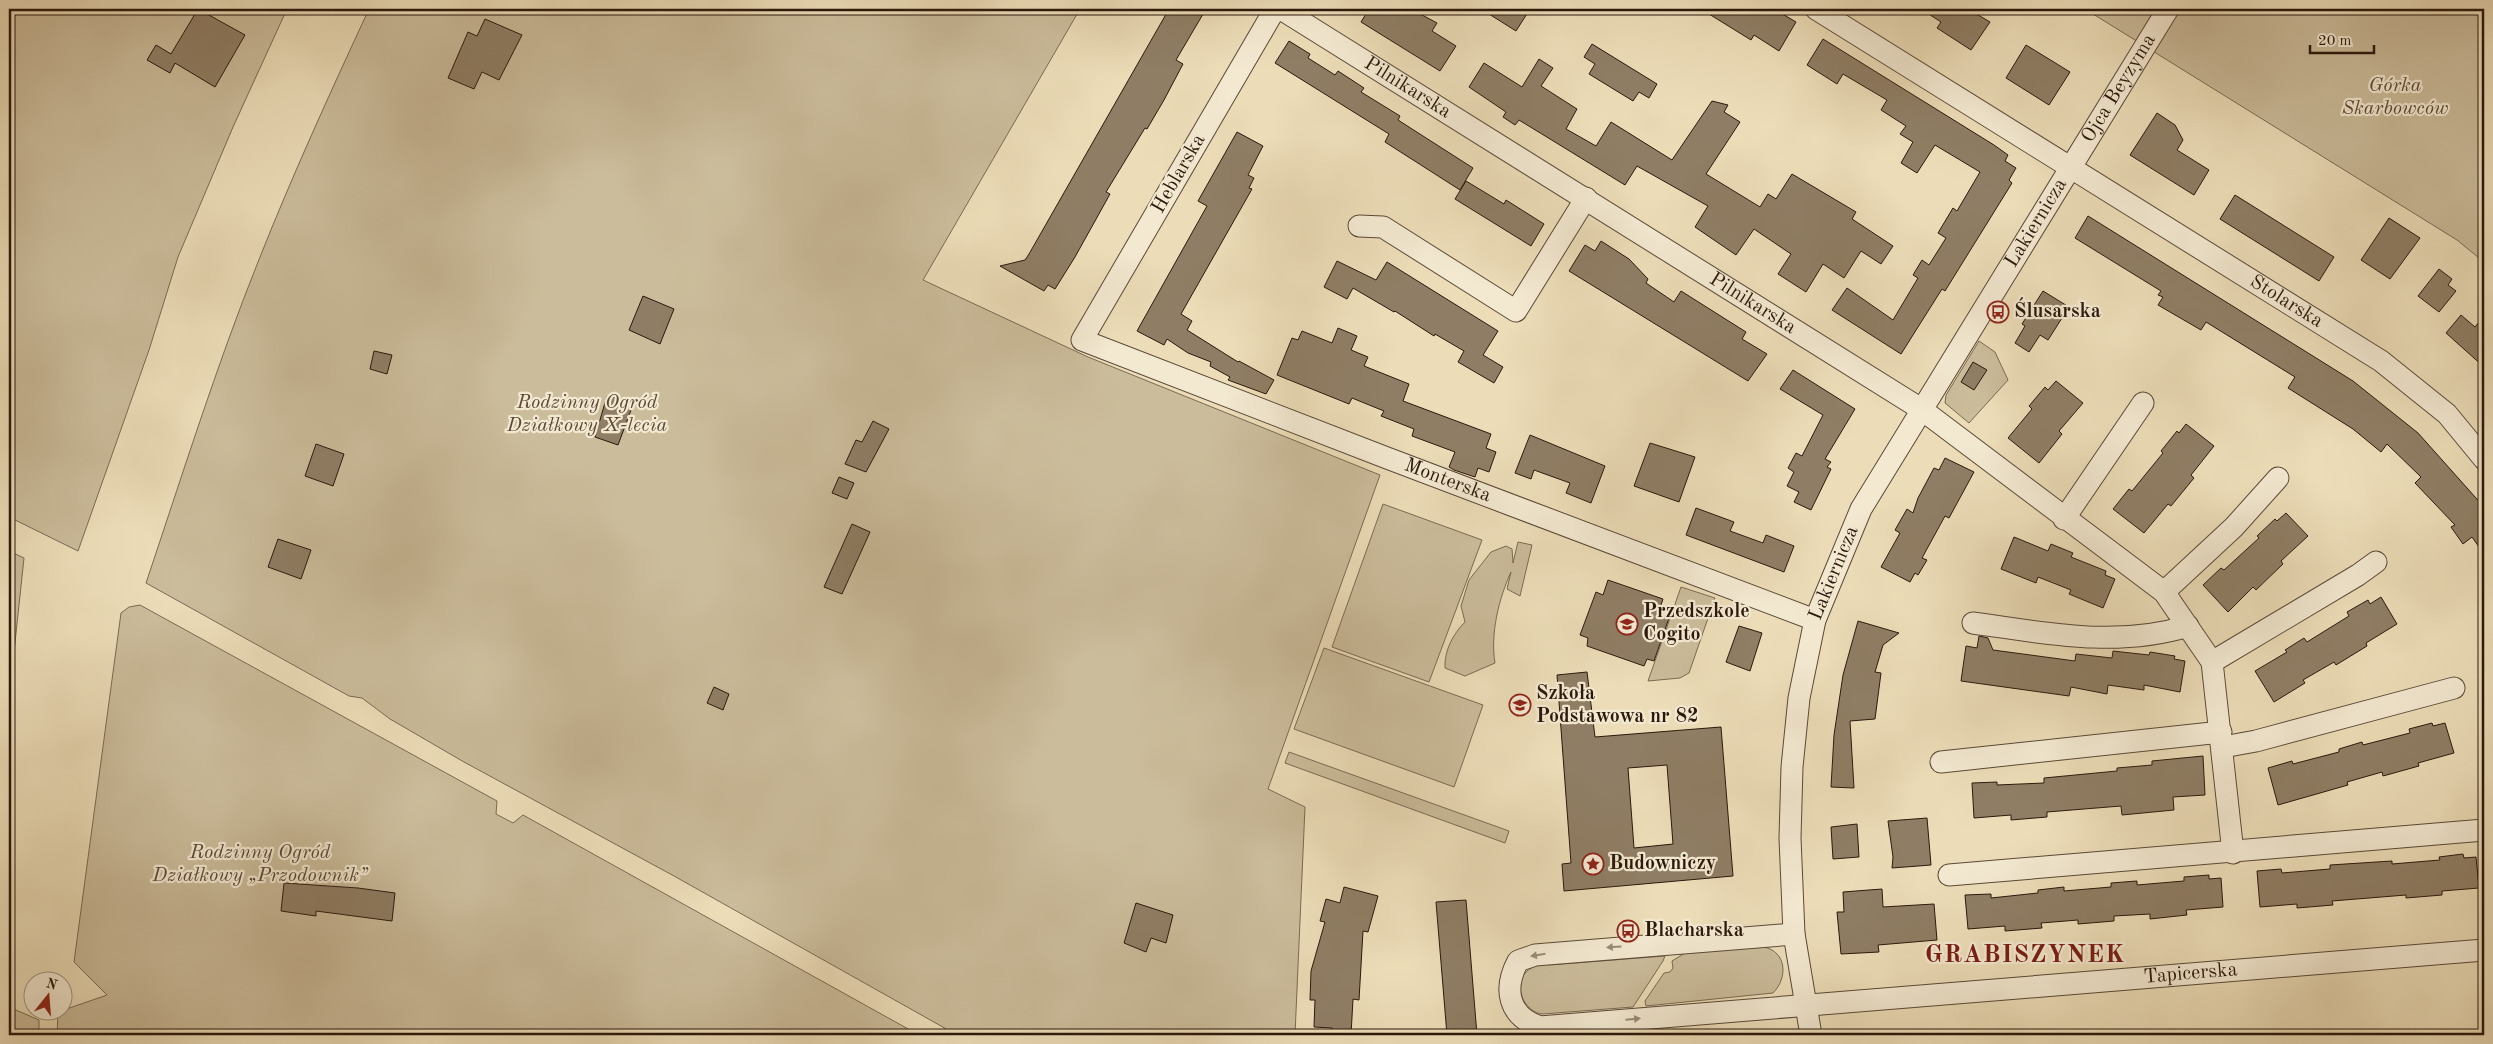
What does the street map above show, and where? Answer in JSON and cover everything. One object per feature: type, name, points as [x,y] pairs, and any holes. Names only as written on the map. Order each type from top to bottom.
[{"type":"street","name":"Heblarska","points":[[1082,340],[1275,9]]},
{"type":"street","name":"Pilnikarska","points":[[1281,9],[1921,409],[2064,519],[2164,592],[2212,662]]},
{"type":"street","points":[[1816,9],[2070,168]]},
{"type":"street","name":"Ojca Beyzyma","points":[[2070,168],[2168,9]]},
{"type":"street","name":"Lakiernicza","points":[[1811,1035],[1794,934],[1790,838],[1792,767],[1799,698],[1815,620],[1861,509],[2070,168]]},
{"type":"street","name":"Stolarska","points":[[2070,168],[2381,361],[2447,414],[2484,459]]},
{"type":"street","points":[[1359,226],[1383,228],[1516,310],[1586,198]]},
{"type":"street","name":"Monterska","points":[[1082,340],[1396,462],[1815,620]]},
{"type":"street","points":[[2064,519],[2143,403]]},
{"type":"street","points":[[2164,592],[2234,527],[2278,478]]},
{"type":"street","points":[[2233,853],[2222,739],[2212,662],[2358,576],[2376,562]]},
{"type":"street","points":[[1973,623],[2085,638],[2147,637],[2188,626]]},
{"type":"street","points":[[1941,762],[2222,739],[2256,741],[2454,688]]},
{"type":"street","points":[[1949,875],[2233,853],[2484,830]]},
{"type":"street","points":[[1794,934],[1587,949],[1524,958],[1518,961],[1510,977],[1511,1000],[1528,1029],[1807,1005]]},
{"type":"street","name":"Tapicerska","points":[[1807,1005],[2484,950]]},
{"type":"green space","points":[[9,9],[287,9],[233,127],[178,257],[149,350],[78,551],[9,517]]},
{"type":"green space","name":"Rodzinny Ogród Działkowy X-lecia","points":[[369,9],[1080,9],[923,280],[1088,357],[1380,475],[1268,789],[1305,807],[1295,1035],[957,1035],[674,876],[464,762],[390,719],[362,698],[349,696],[146,583],[243,302],[298,166]]},
{"type":"green space","name":"Górka Skarbowców","points":[[2085,9],[2484,9],[2484,262],[2457,240]]},
{"type":"green space","points":[[1979,341],[1995,352],[2008,380],[1969,423],[1945,403],[1946,395]]},
{"type":"green space","points":[[1383,504],[1482,540],[1429,682],[1332,647]]},
{"type":"green space","points":[[1518,542],[1532,545],[1520,596],[1507,589],[1511,572],[1503,593],[1495,628],[1495,663],[1465,676],[1445,668],[1446,655],[1450,643],[1465,622],[1461,606],[1469,580],[1491,552],[1506,546],[1512,549],[1513,563]]},
{"type":"green space","points":[[9,551],[24,558],[11,680],[9,679]]},
{"type":"green space","points":[[1681,587],[1715,598],[1689,673],[1680,678],[1648,681]]},
{"type":"green space","name":"Rodzinny Ogród Działkowy „Przodownik”","points":[[140,605],[497,801],[496,814],[513,823],[523,815],[919,1035],[57,1035],[58,1022],[72,1022],[72,1007],[107,995],[74,962],[121,613],[129,607]]},
{"type":"green space","points":[[1324,648],[1483,705],[1454,787],[1294,729]]},
{"type":"green space","points":[[1289,752],[1509,831],[1505,843],[1285,763]]},
{"type":"green space","points":[[1764,947],[1777,954],[1783,966],[1781,980],[1773,993],[1646,1006],[1645,1001],[1664,973],[1670,972],[1673,968],[1672,961],[1685,953]]},
{"type":"green space","points":[[1665,956],[1633,1007],[1543,1014],[1531,1009],[1522,998],[1520,984],[1526,972],[1533,967],[1548,962],[1549,965]]},
{"type":"green space","points":[[9,1007],[22,1013],[22,1022],[39,1022],[39,1035],[9,1035]]},
{"type":"building","points":[[198,9],[245,35],[215,87],[175,63],[170,73],[147,60],[156,45],[171,54]]},
{"type":"building","points":[[1169,9],[1206,9],[1176,60],[1183,64],[1164,100],[1106,192],[1110,194],[1075,257],[1055,289],[1048,285],[1044,291],[1000,266],[1025,260],[1029,254]]},
{"type":"building","points":[[1369,9],[1411,9],[1437,23],[1432,31],[1456,46],[1440,71],[1361,22]]},
{"type":"building","points":[[1481,9],[1530,9],[1516,31]]},
{"type":"building","points":[[1701,9],[1774,9],[1796,22],[1779,51],[1754,35],[1751,40]]},
{"type":"building","points":[[1921,9],[1968,9],[1990,22],[1971,50],[1937,28],[1941,22]]},
{"type":"building","points":[[485,19],[522,35],[499,80],[482,72],[474,89],[448,78],[468,32],[477,36]]},
{"type":"building","points":[[1823,39],[1994,145],[2008,155],[2005,161],[2016,168],[2009,180],[2012,183],[1945,291],[1942,289],[1901,354],[1832,310],[1847,288],[1893,320],[1918,278],[1913,275],[1922,260],[1929,265],[1946,238],[1938,233],[1953,208],[1957,211],[1980,172],[1935,145],[1917,173],[1901,163],[1913,142],[1900,134],[1906,126],[1881,110],[1887,100],[1843,74],[1837,84],[1807,65]]},
{"type":"building","points":[[1289,41],[1310,54],[1308,58],[1335,75],[1338,71],[1364,88],[1361,92],[1400,116],[1398,120],[1473,168],[1460,190],[1385,142],[1389,134],[1275,63]]},
{"type":"building","points":[[1592,44],[1657,84],[1649,98],[1639,92],[1633,101],[1589,74],[1595,64],[1584,57]]},
{"type":"building","points":[[2026,45],[2070,72],[2049,105],[2006,78]]},
{"type":"building","points":[[1539,59],[1553,68],[1541,86],[1577,109],[1566,129],[1596,146],[1611,122],[1672,160],[1712,101],[1728,105],[1724,112],[1740,122],[1706,174],[1760,207],[1768,194],[1776,199],[1792,174],[1856,212],[1852,219],[1893,246],[1881,264],[1861,251],[1844,278],[1823,264],[1806,292],[1778,274],[1791,254],[1754,229],[1736,255],[1695,227],[1708,206],[1637,166],[1625,185],[1519,120],[1515,125],[1503,117],[1506,112],[1469,87],[1484,63],[1522,87]]},
{"type":"building","points":[[2157,113],[2175,125],[2183,140],[2177,150],[2209,170],[2194,195],[2130,155]]},
{"type":"building","points":[[1237,132],[1263,146],[1248,175],[1254,178],[1249,188],[1252,189],[1181,314],[1192,321],[1187,330],[1238,362],[1274,380],[1266,394],[1228,380],[1230,377],[1210,366],[1211,362],[1188,353],[1167,339],[1164,345],[1137,331],[1207,206],[1198,201]]},
{"type":"building","points":[[1466,181],[1504,204],[1506,200],[1544,224],[1531,246],[1455,199]]},
{"type":"building","points":[[2235,195],[2334,257],[2319,281],[2220,219]]},
{"type":"building","points":[[2088,216],[2353,381],[2418,433],[2484,507],[2484,554],[2472,537],[2463,544],[2451,527],[2455,525],[2415,483],[2421,477],[2387,444],[2381,452],[2353,429],[2288,388],[2295,377],[2206,322],[2201,330],[2158,305],[2163,297],[2158,295],[2161,291],[2075,238]]},
{"type":"building","points":[[2389,218],[2420,238],[2390,279],[2361,260]]},
{"type":"building","points":[[1601,241],[1629,259],[1648,279],[1646,283],[1674,302],[1681,291],[1746,332],[1742,339],[1767,354],[1748,381],[1569,271],[1585,245],[1595,251]]},
{"type":"building","points":[[1337,261],[1376,280],[1387,262],[1498,331],[1483,355],[1503,367],[1494,383],[1458,362],[1464,351],[1435,334],[1434,336],[1395,311],[1353,288],[1347,299],[1324,287]]},
{"type":"building","points":[[2439,269],[2452,279],[2448,285],[2456,291],[2439,312],[2418,296]]},
{"type":"building","points":[[2043,291],[2069,307],[2048,340],[2040,335],[2029,352],[2015,343],[2025,326],[2022,324]]},
{"type":"building","points":[[643,296],[674,309],[660,344],[629,330]]},
{"type":"building","points":[[2461,315],[2475,327],[2484,316],[2484,367],[2446,333]]},
{"type":"building","points":[[1338,328],[1357,336],[1351,350],[1368,357],[1364,366],[1409,384],[1403,401],[1491,434],[1486,448],[1496,452],[1489,472],[1478,468],[1475,477],[1454,470],[1449,467],[1455,452],[1412,436],[1414,429],[1381,416],[1384,411],[1352,398],[1349,404],[1277,375],[1292,338],[1298,340],[1302,331],[1332,343]]},
{"type":"building","points":[[374,351],[392,355],[387,374],[370,369]]},
{"type":"building","points":[[1973,362],[1987,370],[1974,390],[1961,382]]},
{"type":"building","points":[[1793,370],[1855,409],[1825,459],[1831,462],[1827,467],[1831,469],[1811,510],[1794,502],[1799,492],[1787,486],[1794,472],[1788,468],[1796,453],[1802,456],[1823,415],[1780,389]]},
{"type":"building","points":[[2056,381],[2083,403],[2059,431],[2062,434],[2039,463],[2008,438],[2032,409],[2029,406],[2045,387],[2048,390]]},
{"type":"building","points":[[607,396],[634,402],[618,445],[595,437]]},
{"type":"building","points":[[873,421],[889,429],[866,472],[845,464],[856,440],[862,442]]},
{"type":"building","points":[[2186,424],[2214,446],[2191,475],[2194,478],[2171,506],[2168,504],[2144,533],[2113,509],[2129,489],[2132,491],[2163,453],[2161,451],[2177,431],[2179,433]]},
{"type":"building","points":[[1530,435],[1605,466],[1591,503],[1566,493],[1570,483],[1534,470],[1531,479],[1515,473]]},
{"type":"building","points":[[1650,443],[1695,457],[1679,502],[1634,486]]},
{"type":"building","points":[[316,444],[344,454],[333,486],[305,476]]},
{"type":"building","points":[[1945,458],[1974,472],[1949,518],[1945,516],[1922,558],[1927,560],[1918,575],[1915,573],[1910,582],[1881,567],[1900,533],[1895,530],[1907,509],[1913,513],[1918,498],[1934,468],[1939,470]]},
{"type":"building","points":[[839,477],[854,483],[847,499],[832,493]]},
{"type":"building","points":[[1696,508],[1734,522],[1730,531],[1763,543],[1766,535],[1794,546],[1784,572],[1686,535]]},
{"type":"building","points":[[2286,513],[2308,536],[2281,561],[2283,564],[2256,590],[2253,587],[2228,612],[2203,585],[2221,568],[2224,570],[2259,538],[2257,536],[2275,519],[2277,521]]},
{"type":"building","points":[[852,524],[870,532],[842,594],[824,587]]},
{"type":"building","points":[[2014,537],[2048,551],[2051,544],[2073,553],[2071,557],[2106,571],[2105,575],[2115,579],[2103,608],[2069,594],[2071,590],[2038,577],[2036,583],[2001,569]]},
{"type":"building","points":[[278,539],[311,550],[301,579],[268,567]]},
{"type":"building","points":[[1608,580],[1663,599],[1658,614],[1669,618],[1654,661],[1647,659],[1644,666],[1587,646],[1588,638],[1580,635],[1596,592],[1603,595]]},
{"type":"building","points":[[2381,597],[2397,624],[2366,643],[2367,646],[2336,665],[2334,662],[2303,680],[2305,683],[2274,702],[2255,671],[2287,652],[2285,650],[2304,638],[2307,642],[2349,616],[2347,612],[2368,600],[2370,604]]},
{"type":"building","points":[[1858,621],[1899,633],[1883,645],[1875,672],[1881,673],[1875,719],[1850,721],[1854,788],[1831,787],[1834,735],[1843,675]]},
{"type":"building","points":[[1739,626],[1762,633],[1750,671],[1726,662]]},
{"type":"building","points":[[1979,636],[1988,638],[1993,650],[2075,661],[2076,654],[2112,658],[2113,651],[2149,655],[2150,652],[2175,656],[2174,659],[2185,661],[2180,692],[2144,685],[2144,690],[2108,685],[2107,694],[2071,687],[2069,696],[1961,681],[1966,646],[1977,648]]},
{"type":"building","points":[[1587,672],[1595,737],[1721,727],[1733,876],[1564,891],[1562,864],[1571,863],[1557,675]],"holes":[[[1667,765],[1673,844],[1634,848],[1628,768]]]},
{"type":"building","points":[[714,687],[729,694],[723,710],[707,703]]},
{"type":"building","points":[[2432,723],[2433,726],[2445,723],[2454,753],[2418,763],[2419,766],[2383,776],[2382,772],[2347,782],[2348,785],[2278,805],[2268,768],[2292,761],[2293,764],[2339,752],[2339,749],[2362,742],[2363,745],[2410,733],[2409,729]]},
{"type":"building","points":[[2203,756],[2205,795],[2173,797],[2174,810],[2122,815],[2121,806],[2047,812],[2047,817],[2011,820],[2011,815],[1974,818],[1972,783],[1997,782],[1997,785],[2044,783],[2044,778],[2117,771],[2117,768],[2152,765],[2152,761]]},
{"type":"building","points":[[1927,818],[1931,865],[1892,868],[1893,857],[1888,821]]},
{"type":"building","points":[[1857,824],[1859,857],[1833,859],[1831,827]]},
{"type":"building","points":[[2463,854],[2464,858],[2476,857],[2479,888],[2442,891],[2442,895],[2406,898],[2406,895],[2332,901],[2333,905],[2297,908],[2297,904],[2260,907],[2257,871],[2281,869],[2282,873],[2330,869],[2330,865],[2392,861],[2392,864],[2440,860],[2439,857]]},
{"type":"building","points":[[2209,875],[2209,879],[2221,878],[2223,907],[2186,910],[2187,915],[2150,919],[2150,914],[2114,916],[2114,921],[2078,924],[2078,920],[2041,923],[2042,928],[2005,931],[2005,926],[1968,929],[1965,895],[1991,894],[1991,898],[2038,893],[2038,890],[2064,887],[2064,891],[2111,887],[2111,883],[2137,881],[2137,885],[2184,881],[2184,877]]},
{"type":"building","points":[[284,883],[358,888],[395,893],[392,921],[316,911],[316,916],[281,911]]},
{"type":"building","points":[[1344,887],[1378,896],[1368,932],[1363,931],[1359,1000],[1353,999],[1351,1035],[1331,1035],[1332,1028],[1314,1027],[1315,1000],[1310,1000],[1311,971],[1325,922],[1320,921],[1326,899],[1340,903]]},
{"type":"building","points":[[1882,889],[1883,907],[1934,904],[1937,940],[1878,945],[1879,952],[1841,954],[1837,912],[1844,912],[1843,892]]},
{"type":"building","points":[[1466,900],[1477,1035],[1447,1035],[1436,902]]},
{"type":"building","points":[[1136,903],[1173,915],[1166,943],[1151,938],[1146,952],[1124,943]]},
{"type":"place","name":"Ślusarska","points":[[1998,312]]},
{"type":"place","name":"Przedszkole Cogito","points":[[1627,624]]},
{"type":"place","name":"Szkoła Podstawowa nr 82","points":[[1520,705]]},
{"type":"place","name":"Budowniczy","points":[[1593,864]]},
{"type":"place","name":"Blacharska","points":[[1628,931]]},
{"type":"district","name":"GRABISZYNEK","points":[[2025,955]]}]
